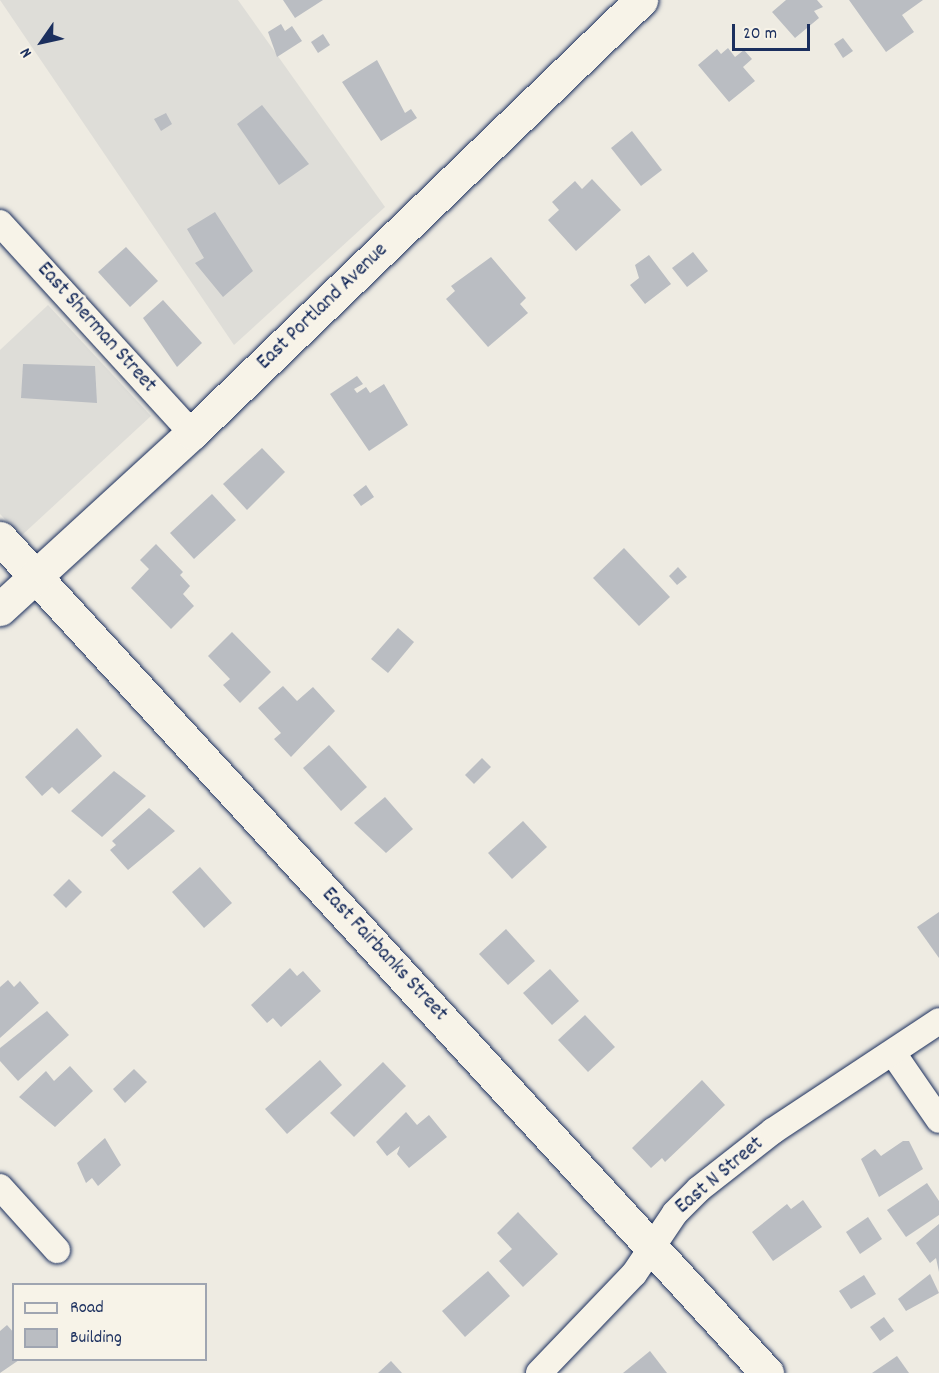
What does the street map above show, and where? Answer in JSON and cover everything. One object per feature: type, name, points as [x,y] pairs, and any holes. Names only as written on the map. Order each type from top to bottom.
[{"type":"street","name":"East Portland Avenue","points":[[0,609],[192,433],[641,0]]},
{"type":"street","name":"East Sherman Street","points":[[0,223],[192,433]]},
{"type":"street","name":"East Fairbanks Street","points":[[0,538],[767,1373]]},
{"type":"street","name":"East N Street","points":[[539,1373],[634,1274],[652,1247],[699,1189],[773,1131],[939,1021]]},
{"type":"street","points":[[893,1053],[939,1120]]},
{"type":"street","points":[[0,1187],[57,1250]]},
{"type":"shaded area","points":[[0,0],[238,0],[385,207],[234,345]]},
{"type":"shaded area","points":[[48,305],[151,416],[21,536],[0,514],[0,350]]},
{"type":"building","points":[[283,0],[323,0],[295,18]]},
{"type":"building","points":[[786,0],[817,0],[823,7],[814,11],[819,18],[795,38],[772,12]]},
{"type":"building","points":[[849,0],[923,0],[902,15],[914,32],[886,52]]},
{"type":"building","points":[[281,24],[285,31],[292,26],[302,41],[277,57],[268,32]]},
{"type":"building","points":[[323,34],[330,45],[318,53],[311,42]]},
{"type":"building","points":[[843,38],[853,51],[843,58],[834,44]]},
{"type":"building","points":[[728,48],[735,57],[744,50],[752,59],[743,67],[755,81],[729,102],[698,65],[717,49],[721,54]]},
{"type":"building","points":[[377,60],[405,113],[411,109],[417,118],[381,141],[342,82]]},
{"type":"building","points":[[262,105],[309,164],[279,185],[237,124]]},
{"type":"building","points":[[166,113],[172,124],[161,131],[154,119]]},
{"type":"building","points":[[632,131],[662,170],[641,186],[611,148]]},
{"type":"building","points":[[592,179],[621,210],[576,251],[548,220],[559,210],[552,202],[575,181],[582,189]]},
{"type":"building","points":[[215,212],[253,271],[223,297],[195,263],[204,258],[187,229]]},
{"type":"building","points":[[126,247],[158,281],[130,307],[98,272]]},
{"type":"building","points":[[693,252],[708,271],[687,287],[672,268]]},
{"type":"building","points":[[649,255],[671,284],[645,304],[630,285],[639,278],[635,265]]},
{"type":"building","points":[[491,257],[526,298],[520,304],[528,313],[488,347],[446,299],[455,291],[451,286]]},
{"type":"building","points":[[163,300],[202,343],[177,367],[143,318]]},
{"type":"building","points":[[23,364],[95,366],[97,403],[21,398]]},
{"type":"building","points":[[357,376],[363,384],[354,389],[357,393],[366,387],[370,393],[384,384],[408,425],[369,451],[330,394]]},
{"type":"building","points":[[262,448],[285,472],[247,510],[223,484]]},
{"type":"building","points":[[366,485],[374,497],[361,506],[353,495]]},
{"type":"building","points":[[212,494],[236,520],[194,559],[170,533]]},
{"type":"building","points":[[156,544],[183,572],[180,575],[190,586],[183,594],[194,606],[171,629],[131,588],[149,569],[140,560]]},
{"type":"building","points":[[624,548],[670,597],[639,626],[593,578]]},
{"type":"building","points":[[678,567],[687,577],[677,585],[669,576]]},
{"type":"building","points":[[398,628],[414,642],[388,673],[371,659]]},
{"type":"building","points":[[232,632],[271,672],[240,703],[223,685],[230,679],[208,656]]},
{"type":"building","points":[[283,686],[297,701],[313,687],[335,711],[291,757],[274,739],[281,733],[258,708]]},
{"type":"building","points":[[77,728],[102,756],[59,794],[52,787],[42,796],[25,777]]},
{"type":"building","points":[[329,745],[367,787],[341,811],[303,768]]},
{"type":"building","points":[[482,758],[491,767],[474,784],[465,775]]},
{"type":"building","points":[[114,771],[146,796],[102,837],[71,811]]},
{"type":"building","points":[[385,797],[413,829],[386,853],[354,823]]},
{"type":"building","points":[[149,808],[175,831],[128,870],[110,850],[116,845],[112,841]]},
{"type":"building","points":[[523,821],[547,847],[512,879],[488,853]]},
{"type":"building","points":[[200,867],[232,903],[204,928],[172,892]]},
{"type":"building","points":[[69,879],[82,892],[66,908],[53,895]]},
{"type":"building","points":[[939,912],[939,958],[917,927]]},
{"type":"building","points":[[506,929],[535,961],[508,985],[479,954]]},
{"type":"building","points":[[290,968],[297,976],[303,971],[321,991],[281,1027],[273,1018],[267,1023],[251,1005]]},
{"type":"building","points":[[550,969],[579,1001],[552,1025],[523,993]]},
{"type":"building","points":[[8,980],[14,987],[20,981],[39,1003],[0,1038],[0,987]]},
{"type":"building","points":[[47,1011],[69,1035],[18,1081],[0,1061],[0,1048]]},
{"type":"building","points":[[585,1015],[615,1047],[588,1072],[558,1040]]},
{"type":"building","points":[[320,1060],[342,1085],[287,1134],[265,1109]]},
{"type":"building","points":[[383,1062],[406,1086],[354,1137],[330,1113]]},
{"type":"building","points":[[70,1066],[93,1091],[55,1127],[19,1097],[46,1071],[54,1081]]},
{"type":"building","points":[[134,1069],[147,1082],[125,1103],[113,1089]]},
{"type":"building","points":[[702,1080],[725,1105],[665,1162],[662,1158],[651,1168],[632,1148]]},
{"type":"building","points":[[406,1112],[417,1125],[429,1115],[447,1137],[409,1168],[397,1154],[400,1146],[387,1156],[376,1142]]},
{"type":"building","points":[[105,1138],[121,1165],[98,1186],[92,1178],[86,1183],[77,1163]]},
{"type":"building","points":[[903,1141],[909,1141],[923,1169],[879,1197],[861,1159],[875,1149],[881,1156]]},
{"type":"building","points":[[927,1183],[939,1201],[939,1215],[906,1237],[887,1210]]},
{"type":"building","points":[[803,1200],[822,1227],[773,1261],[752,1232],[787,1204],[791,1209]]},
{"type":"building","points":[[518,1212],[558,1254],[523,1287],[499,1261],[512,1249],[497,1233]]},
{"type":"building","points":[[868,1217],[882,1239],[860,1254],[846,1232]]},
{"type":"building","points":[[939,1224],[939,1272],[936,1258],[930,1263],[916,1243]]},
{"type":"building","points":[[488,1271],[510,1296],[465,1337],[442,1311]]},
{"type":"building","points":[[930,1274],[939,1293],[906,1311],[898,1299]]},
{"type":"building","points":[[864,1275],[876,1294],[851,1309],[839,1291]]},
{"type":"building","points":[[884,1317],[894,1331],[880,1341],[870,1327]]},
{"type":"building","points":[[7,1325],[12,1331],[12,1361],[18,1361],[0,1373],[0,1331]]},
{"type":"building","points":[[650,1351],[667,1373],[623,1373]]},
{"type":"building","points":[[897,1356],[909,1373],[872,1373]]},
{"type":"building","points":[[391,1361],[402,1373],[378,1373]]}]
